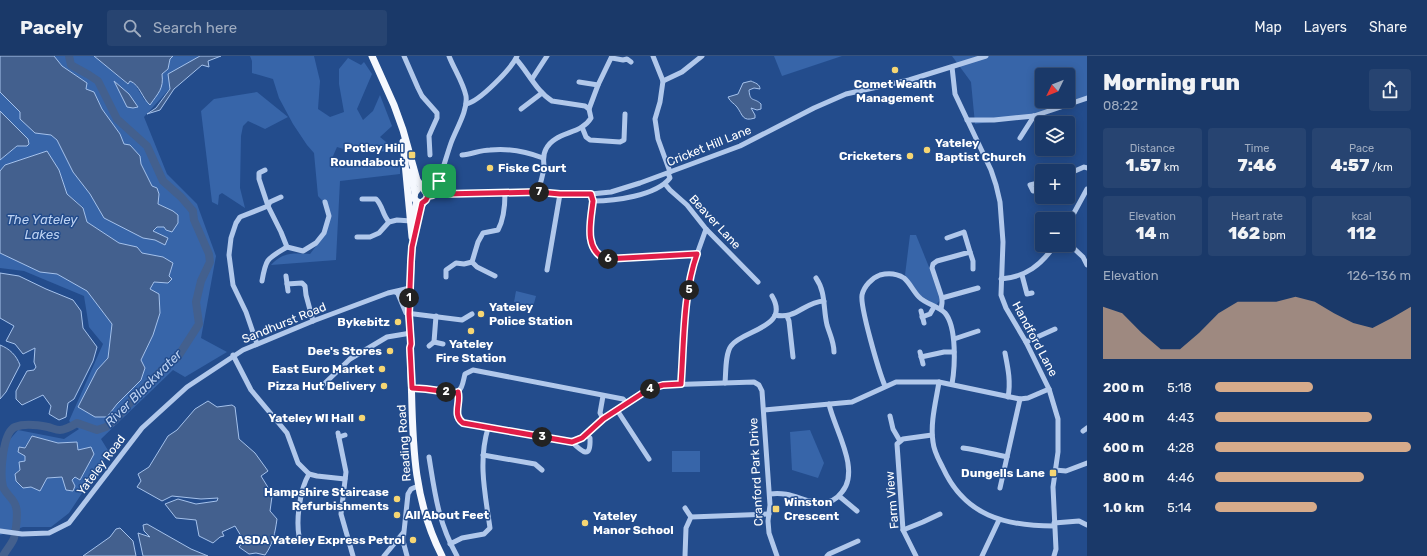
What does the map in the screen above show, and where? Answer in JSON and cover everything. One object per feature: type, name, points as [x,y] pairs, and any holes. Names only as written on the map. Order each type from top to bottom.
[{"type":"main road","name":"Reading Road","points":[[372,56],[390,95],[403,130],[415,176],[423,189],[430,196],[426,200],[420,202],[411,221]]},
{"type":"main road","name":"Reading Road","points":[[403,130],[412,247],[411,262],[404,292],[408,314],[408,344],[410,348],[414,454],[418,486],[428,523],[442,556]]},
{"type":"main road","name":"Reading Road","points":[[404,151],[415,192],[414,198],[420,202]]},
{"type":"main road","points":[[415,192],[419,189],[423,189]]},
{"type":"main road","name":"Reading Road","points":[[412,247],[420,202]]},
{"type":"street","points":[[404,56],[422,96],[437,113],[438,118],[430,136],[430,155]]},
{"type":"street","points":[[430,196],[439,181],[451,143],[466,104],[464,88],[449,56]]},
{"type":"street","points":[[532,79],[547,56]]},
{"type":"street","points":[[653,56],[663,81],[660,102],[654,119],[658,139],[669,172],[670,178],[665,184]]},
{"type":"street","points":[[663,81],[682,72],[702,56]]},
{"type":"street","name":"Cricket Hill Lane","points":[[430,196],[444,194],[538,192],[591,194],[611,192],[640,183],[740,146],[814,108],[846,94],[909,80],[986,56]]},
{"type":"street","points":[[538,192],[544,165],[542,158],[550,143],[559,137],[582,127],[591,118],[589,108],[598,85],[612,57],[622,60],[627,59],[631,62]]},
{"type":"street","points":[[466,104],[474,101],[488,90],[503,76],[517,58],[542,93],[552,101],[585,106],[589,108]]},
{"type":"street","name":"Handford Lane","points":[[952,67],[955,94],[991,170],[1000,202],[1003,242],[1001,295],[1006,308],[1026,342],[1049,389],[1058,419],[1058,452],[1053,488],[1056,549],[1054,556]]},
{"type":"street","points":[[579,82],[598,85]]},
{"type":"street","points":[[521,109],[542,93]]},
{"type":"street","points":[[967,120],[1034,116],[1087,98]]},
{"type":"street","points":[[582,127],[586,137],[590,140],[620,142],[624,140],[625,136],[625,114]]},
{"type":"street","points":[[1020,138],[1034,116]]},
{"type":"street","points":[[462,155],[489,150],[515,150],[527,152],[542,158]]},
{"type":"street","points":[[1075,171],[1084,167],[1087,168]]},
{"type":"street","points":[[265,170],[259,173],[258,176],[268,206],[287,247]]},
{"type":"street","points":[[439,181],[444,194]]},
{"type":"street","name":"Cricket Hill Lane","points":[[593,201],[606,201],[633,197],[665,184]]},
{"type":"street","name":"Beaver Lane","points":[[665,184],[686,205],[706,229],[758,282]]},
{"type":"street","points":[[1075,212],[1087,189]]},
{"type":"street","points":[[472,262],[478,242],[483,234],[498,230],[501,224],[505,193]]},
{"type":"street","points":[[547,270],[560,194]]},
{"type":"street","points":[[591,194],[593,201],[590,242],[594,249],[602,257],[606,259],[697,254]]},
{"type":"street","points":[[256,344],[246,312],[233,285],[228,255],[231,238],[236,223],[240,217],[268,206],[270,202],[281,197]]},
{"type":"street","points":[[362,199],[376,199],[381,204],[383,215],[389,222]]},
{"type":"street","points":[[262,281],[268,258],[287,247],[303,251],[322,238],[329,216],[325,202]]},
{"type":"street","points":[[357,237],[370,237],[379,233],[389,222],[397,220],[411,221]]},
{"type":"street","points":[[681,384],[686,311],[691,271],[706,229]]},
{"type":"street","points":[[947,238],[964,232],[973,269]]},
{"type":"street","points":[[1075,250],[1083,257],[1087,265]]},
{"type":"street","points":[[941,309],[942,298],[932,268],[933,264],[937,261],[970,252]]},
{"type":"street","points":[[1001,279],[1013,278],[1022,275],[1039,264],[1050,252]]},
{"type":"street","points":[[472,262],[477,267],[495,276]]},
{"type":"street","points":[[446,277],[446,270],[456,263],[464,264],[472,262]]},
{"type":"street","points":[[885,386],[862,304],[862,296],[864,289],[870,281],[877,276],[887,273],[899,275],[905,279],[918,296],[934,307],[941,309],[947,316],[954,339],[954,371],[952,384]]},
{"type":"street","points":[[1022,275],[1027,294],[1032,293]]},
{"type":"street","points":[[286,276],[288,291]]},
{"type":"street","points":[[816,278],[822,291],[827,325],[834,344],[834,352]]},
{"type":"street","points":[[287,284],[302,283],[313,321]]},
{"type":"street","points":[[942,298],[978,288]]},
{"type":"street","name":"Sandhurst Road","points":[[187,387],[233,355],[256,344],[313,321],[404,292]]},
{"type":"street","points":[[458,392],[459,397],[457,415],[459,420],[463,423],[572,442],[582,438],[596,424],[649,389],[663,385],[725,382],[728,352],[731,345],[769,323],[775,315],[776,304],[772,296]]},
{"type":"street","points":[[775,315],[787,316],[817,302],[824,301]]},
{"type":"street","points":[[922,317],[930,314],[934,307]]},
{"type":"street","points":[[921,311],[924,324]]},
{"type":"street","points":[[408,314],[462,320],[472,314]]},
{"type":"street","points":[[429,346],[434,342],[436,316]]},
{"type":"street","points":[[787,316],[789,321],[793,356]]},
{"type":"street","points":[[1026,342],[1055,329]]},
{"type":"street","points":[[954,339],[978,331]]},
{"type":"street","points":[[321,387],[350,359],[388,337],[409,333]]},
{"type":"street","points":[[434,342],[444,344]]},
{"type":"street","points":[[923,364],[920,355],[954,352]]},
{"type":"street","points":[[1005,353],[1009,371],[1008,397]]},
{"type":"street","points":[[233,355],[251,390],[287,433],[298,464],[309,474],[345,479]]},
{"type":"street","points":[[412,388],[455,393],[462,387],[465,374],[473,370],[582,390],[603,396],[623,399],[627,403]]},
{"type":"street","name":"Cranford Park Drive","points":[[725,382],[754,382],[759,385],[762,391],[770,494],[768,521],[769,533],[777,556]]},
{"type":"street","points":[[764,410],[852,402],[896,382],[939,382],[1020,399],[1028,398],[1049,389]]},
{"type":"street","points":[[939,382],[932,435],[935,450],[946,476],[954,488],[974,507],[999,520],[1016,524],[1054,524],[1079,521],[1087,525]]},
{"type":"street","name":"Yateley Road","points":[[0,531],[22,534],[49,533],[69,523],[142,428],[187,387]]},
{"type":"street","points":[[603,396],[600,413],[603,419]]},
{"type":"street","points":[[1000,488],[1020,399]]},
{"type":"street","points":[[770,494],[784,493],[814,502],[824,503],[839,496],[845,489],[849,479],[848,467],[842,441],[829,404]]},
{"type":"street","points":[[617,410],[649,459]]},
{"type":"street","points":[[890,416],[893,429],[900,440],[932,435]]},
{"type":"street","points":[[450,544],[462,538],[484,534],[488,532],[490,528],[482,464],[484,442],[488,428]]},
{"type":"street","points":[[572,442],[582,452],[588,451],[590,448],[590,438],[586,434]]},
{"type":"street","points":[[345,435],[338,435],[345,468],[341,514],[353,556]]},
{"type":"street","name":"Farm View","points":[[900,440],[897,444],[903,530],[916,556]]},
{"type":"street","points":[[963,448],[1007,457]]},
{"type":"street","points":[[483,455],[535,464],[542,470]]},
{"type":"street","points":[[429,457],[438,514],[450,544],[457,556]]},
{"type":"street","points":[[1055,470],[1066,471],[1087,463]]},
{"type":"street","points":[[299,536],[297,527],[300,503],[304,485],[309,474]]},
{"type":"street","points":[[407,556],[403,541],[403,533],[408,494],[412,489],[418,486]]},
{"type":"street","points":[[839,496],[856,510]]},
{"type":"street","points":[[686,508],[691,517]]},
{"type":"street","points":[[691,517],[769,514]]},
{"type":"street","points":[[903,530],[940,514]]},
{"type":"street","points":[[685,556],[686,528],[691,517]]},
{"type":"street","points":[[982,556],[999,520]]},
{"type":"street","points":[[384,556],[403,533]]},
{"type":"street","points":[[826,556],[858,541]]},
{"type":"shaded area","points":[[54,56],[94,56],[127,84],[130,80],[134,83],[145,101],[162,74],[168,69],[170,59],[173,56],[218,56],[182,75],[144,117],[167,174],[197,204],[216,256],[201,338],[227,352],[185,377],[173,370],[101,439],[109,452],[69,513],[51,527],[23,527],[0,535],[0,451],[18,430],[64,439],[79,429],[69,421],[103,344],[89,327],[84,296],[24,271],[0,268],[0,253],[40,272],[57,274],[87,291],[112,324],[108,358],[97,370],[107,417],[117,404],[141,380],[141,360],[153,335],[150,289],[154,282],[168,283],[171,279],[169,276],[173,263],[163,257],[142,253],[137,247],[119,243],[87,222],[83,207],[67,194],[59,170],[5,165],[0,171],[0,160],[18,146],[27,146],[0,111],[0,92],[20,112],[35,133],[51,135],[57,140],[73,172],[90,194],[126,229],[143,238],[155,240],[160,234],[153,232],[157,227],[165,227],[173,211],[158,204],[159,194],[157,188],[152,186],[141,164],[140,156],[124,144],[120,134],[102,109],[94,92],[86,90],[87,83],[62,66]],"holes":[[[32,436],[58,443],[77,442],[78,450],[89,461],[80,480],[75,477],[72,480],[62,477],[47,478],[42,485],[23,488],[15,474],[22,466],[26,456],[19,447],[24,448]]]},
{"type":"shaded area","points":[[250,56],[314,56],[320,81],[318,109],[330,117],[344,112],[339,84],[339,69],[348,58],[361,65],[364,62],[372,74],[357,109],[363,120],[373,111],[380,95],[392,126],[380,137],[397,151],[353,152],[337,147],[330,163],[342,168],[400,162],[400,174],[340,181],[336,260],[271,265],[275,261],[289,254],[310,254],[326,233],[328,207],[318,196],[314,153],[293,124],[279,98],[273,79],[252,73],[252,61]]},
{"type":"shaded area","points":[[774,56],[842,56],[782,76]]},
{"type":"shaded area","points":[[952,56],[1087,56],[1087,99],[1075,103],[1075,68],[1035,68],[1035,108],[1059,108],[1034,116],[975,124],[971,82]]},
{"type":"shaded area","points":[[257,92],[288,117],[265,129],[248,121],[243,126],[241,136],[240,188],[245,208],[222,193],[219,195],[218,205],[212,202],[201,111],[214,99]]},
{"type":"shaded area","points":[[910,235],[916,235],[929,267],[940,300],[936,305],[918,294],[905,275]]},
{"type":"shaded area","points":[[516,291],[536,296],[533,307],[514,302]]},
{"type":"shaded area","points":[[810,430],[824,463],[818,478],[792,470],[790,432]]},
{"type":"shaded area","points":[[672,451],[700,451],[700,472],[672,472]]},
{"type":"water","name":"The Yateley Lakes","points":[[0,56],[54,56],[62,66],[87,83],[86,89],[94,92],[102,109],[120,134],[124,144],[130,145],[140,156],[141,164],[152,186],[157,188],[159,194],[158,204],[178,215],[178,223],[172,232],[166,230],[164,227],[157,227],[153,231],[168,238],[165,245],[155,240],[143,238],[104,218],[90,194],[73,172],[57,140],[51,135],[35,133],[20,119],[20,112],[0,92]]},
{"type":"water","points":[[94,56],[173,56],[170,59],[168,69],[162,74],[160,91],[150,105],[136,85],[130,81],[128,84]]},
{"type":"water","points":[[200,56],[221,56],[208,61],[209,67],[202,65],[174,89],[160,110],[147,114],[156,108],[170,89],[168,74]]},
{"type":"water","points":[[114,81],[129,94],[138,107],[127,107]]},
{"type":"water","points":[[751,81],[760,87],[760,89],[754,88],[749,90],[750,97],[761,104],[761,109],[757,110],[751,108],[755,118],[748,119],[743,117],[728,97],[738,94],[743,83]]},
{"type":"water","points":[[0,111],[28,139],[29,144],[27,146],[17,146],[0,160]]},
{"type":"water","name":"The Yateley Lakes","points":[[47,151],[59,170],[67,194],[83,208],[87,222],[119,243],[137,247],[142,253],[163,257],[173,263],[169,276],[172,279],[168,283],[154,282],[150,289],[159,294],[160,313],[153,335],[141,360],[145,368],[141,380],[117,404],[107,417],[95,417],[78,407],[97,370],[108,358],[112,324],[87,291],[57,274],[40,272],[0,253],[0,171],[5,165]]},
{"type":"water","points":[[0,273],[19,276],[73,300],[81,311],[83,328],[97,347],[93,361],[74,399],[68,403],[66,417],[59,420],[49,414],[51,406],[43,395],[22,405],[16,399],[16,391],[27,371],[34,370],[36,367],[34,362],[35,348],[23,354],[15,344],[6,341],[14,326],[0,318]]},
{"type":"water","points":[[0,345],[7,348],[17,358],[20,365],[6,392],[0,399]]},
{"type":"water","points":[[208,401],[217,407],[232,405],[235,407],[239,439],[255,453],[268,471],[261,476],[269,489],[273,489],[270,511],[277,519],[270,547],[265,555],[256,553],[249,554],[239,547],[244,541],[235,526],[222,532],[224,536],[220,537],[213,543],[199,536],[196,520],[176,518],[165,504],[178,499],[196,504],[217,501],[218,498],[201,499],[172,496],[162,501],[137,487],[141,481],[138,474],[149,467],[168,436],[177,430],[195,409]]},
{"type":"water","points":[[32,436],[58,443],[77,442],[78,450],[91,447],[94,454],[80,480],[75,477],[72,480],[75,486],[73,491],[66,490],[62,477],[47,478],[40,491],[31,487],[23,488],[16,481],[15,474],[20,470],[19,462],[25,461],[25,456],[18,452],[19,447],[25,448]]},
{"type":"water","points":[[147,524],[191,549],[208,556],[143,556],[138,533],[150,537],[144,531],[143,525]]},
{"type":"water","points":[[120,528],[133,541],[136,556],[83,556],[110,537],[116,529]]},
{"type":"waterway","name":"River Blackwater","points":[[3,556],[14,538],[17,510],[12,499],[4,490],[2,481],[3,455],[7,437],[11,431],[15,427],[27,425],[62,430],[77,423],[97,430],[106,427],[114,421],[137,395],[167,365],[177,358],[199,324],[196,302],[201,281],[210,262],[209,254],[194,220],[193,211],[181,197],[163,181],[147,146],[117,119],[98,81],[71,65],[69,56]]},
{"type":"place","name":"Comet Wealth Management","points":[[895,70]]},
{"type":"place","name":"Yateley Baptist Church","points":[[927,150]]},
{"type":"place","name":"Potley Hill Roundabout","points":[[412,155]]},
{"type":"place","name":"Cricketers","points":[[910,156]]},
{"type":"place","name":"Fiske Court","points":[[490,168]]},
{"type":"place","name":"Yateley Police Station","points":[[481,314]]},
{"type":"place","name":"Bykebitz","points":[[398,322]]},
{"type":"place","name":"Yateley Fire Station","points":[[471,331]]},
{"type":"place","name":"Dee's Stores","points":[[390,351]]},
{"type":"place","name":"East Euro Market","points":[[382,369]]},
{"type":"place","name":"Pizza Hut Delivery","points":[[384,386]]},
{"type":"place","name":"Yateley WI Hall","points":[[362,418]]},
{"type":"place","name":"Dungells Lane","points":[[1053,473]]},
{"type":"place","name":"Hampshire Staircase Refurbishments","points":[[397,499]]},
{"type":"place","name":"Winston Crescent","points":[[776,509]]},
{"type":"place","name":"All About Feet","points":[[397,515]]},
{"type":"place","name":"Yateley Manor School","points":[[585,523]]},
{"type":"place","name":"ASDA Yateley Express Petrol","points":[[413,540]]},
{"type":"route","points":[[439,181],[444,194],[538,192],[591,194],[593,201],[590,242],[598,254],[606,259],[697,254],[691,271],[686,311],[681,384],[663,385],[649,389],[596,424],[582,438],[572,442],[463,423],[459,420],[457,415],[459,397],[458,392],[455,393],[412,388],[409,296],[412,247],[422,203],[428,196],[433,195],[439,181]]}]
